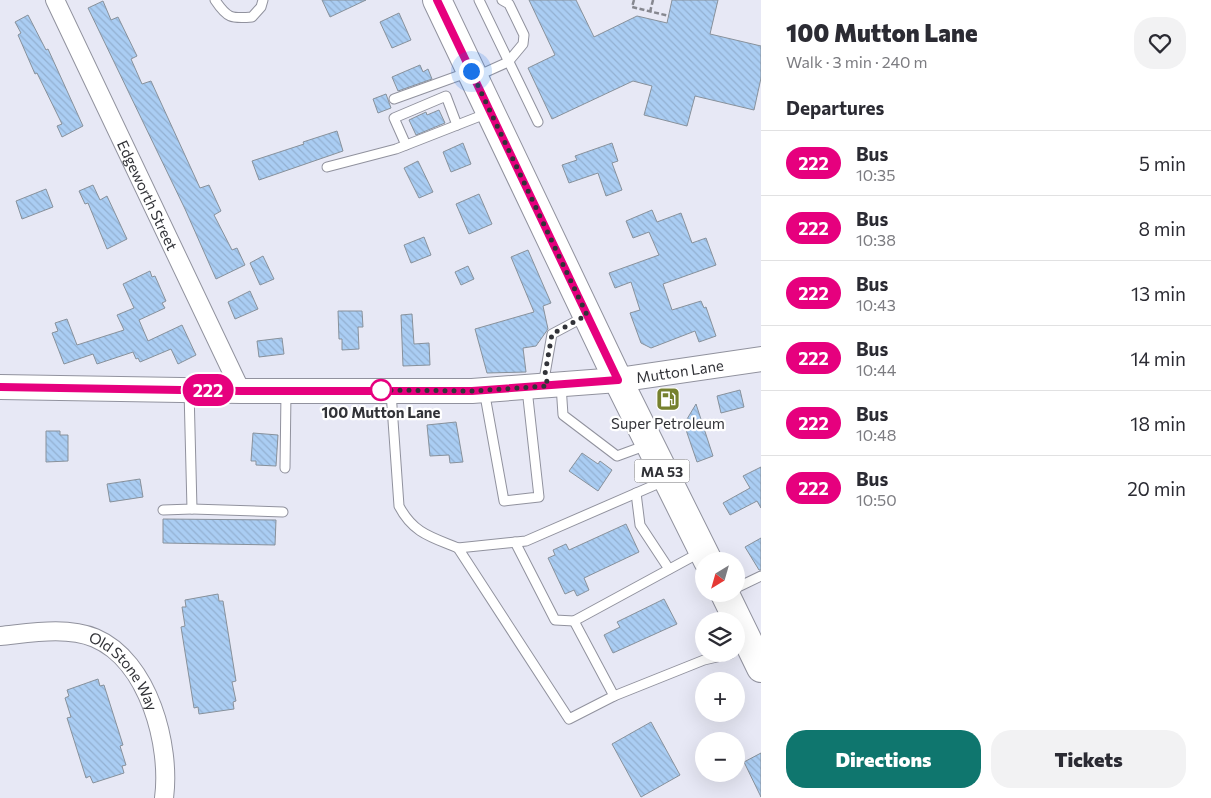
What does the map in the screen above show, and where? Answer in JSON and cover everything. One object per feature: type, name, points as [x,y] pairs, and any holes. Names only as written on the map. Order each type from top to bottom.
[{"type":"main road","name":"MA 53","points":[[437,0],[666,480],[703,552]]},
{"type":"main road","points":[[727,602],[746,655]]},
{"type":"street","name":"Edgeworth Street","points":[[55,0],[241,391]]},
{"type":"street","name":"Mutton Lane","points":[[0,387],[241,391],[484,390],[618,380],[761,359]]},
{"type":"street","name":"Old Stone Way","points":[[0,636],[52,632],[76,633],[95,638],[112,648],[132,670],[147,693],[159,724],[166,755],[167,778],[164,798]]},
{"type":"lane","points":[[215,0],[225,14],[235,19],[252,17],[261,7],[264,0]]},
{"type":"lane","points":[[479,0],[538,122]]},
{"type":"lane","points":[[394,99],[508,62],[523,44],[524,35],[509,4],[502,0]]},
{"type":"lane","points":[[406,145],[394,118],[446,96],[457,125]]},
{"type":"lane","points":[[327,167],[406,145],[490,112]]},
{"type":"lane","points":[[484,390],[504,501],[539,497],[545,374],[552,334],[587,315]]},
{"type":"lane","points":[[545,386],[563,415],[617,456],[649,444]]},
{"type":"lane","points":[[189,390],[192,509]]},
{"type":"lane","points":[[285,468],[286,390]]},
{"type":"lane","points":[[391,390],[399,506],[406,521],[417,531],[458,548],[526,541],[666,480]]},
{"type":"lane","points":[[636,493],[640,525],[669,569]]},
{"type":"lane","points":[[163,510],[282,512]]},
{"type":"lane","points":[[515,542],[555,620],[574,621],[669,569],[695,560]]},
{"type":"lane","points":[[458,548],[569,719],[614,696],[704,660],[746,655]]},
{"type":"lane","points":[[745,584],[761,576]]},
{"type":"lane","points":[[574,621],[614,696]]},
{"type":"path","points":[[634,0],[632,7],[669,16]]},
{"type":"path","points":[[650,12],[653,0]]},
{"type":"building","points":[[322,0],[366,0],[330,17]]},
{"type":"building","points":[[529,0],[576,0],[594,37],[637,16],[667,23],[672,0],[718,0],[710,34],[761,46],[761,78],[754,110],[695,96],[687,126],[644,115],[652,86],[633,81],[552,119],[528,68],[555,55]]},
{"type":"building","points":[[103,1],[111,20],[118,17],[137,56],[131,59],[142,84],[151,81],[200,188],[209,185],[221,211],[214,215],[232,250],[237,248],[245,265],[216,279],[185,209],[88,8]]},
{"type":"building","points":[[399,13],[411,40],[392,48],[380,22]]},
{"type":"building","points":[[28,15],[46,50],[48,49],[83,126],[62,137],[57,126],[62,124],[37,73],[35,74],[18,35],[21,33],[15,22]]},
{"type":"building","points":[[420,65],[423,72],[428,69],[432,79],[398,91],[392,77]]},
{"type":"building","points":[[386,94],[391,108],[378,113],[373,99]]},
{"type":"building","points":[[439,110],[445,123],[416,135],[409,120],[426,112],[427,115]]},
{"type":"building","points":[[337,131],[343,151],[259,180],[252,161]]},
{"type":"building","points":[[463,143],[471,164],[451,172],[443,152]]},
{"type":"building","points":[[612,143],[618,161],[612,163],[622,190],[606,196],[598,173],[569,183],[562,165],[577,160],[575,156]]},
{"type":"building","points":[[418,161],[433,192],[419,198],[404,168]]},
{"type":"building","points":[[93,185],[100,200],[107,196],[127,239],[107,249],[88,203],[85,204],[79,191]]},
{"type":"building","points":[[46,189],[53,207],[22,219],[16,201]]},
{"type":"building","points":[[479,194],[492,224],[469,234],[456,204]]},
{"type":"building","points":[[652,210],[657,222],[681,213],[692,243],[706,238],[716,265],[663,284],[672,310],[701,301],[704,308],[706,307],[716,336],[699,342],[695,331],[651,348],[641,343],[630,313],[640,310],[631,282],[615,288],[609,273],[659,255],[649,232],[633,238],[626,221]]},
{"type":"building","points":[[424,237],[431,255],[411,263],[404,245]]},
{"type":"building","points":[[528,250],[551,303],[543,306],[548,329],[536,346],[523,348],[526,372],[487,373],[475,329],[534,312],[511,257]]},
{"type":"building","points":[[263,256],[274,279],[260,285],[250,263]]},
{"type":"building","points":[[468,266],[474,279],[461,285],[455,272]]},
{"type":"building","points":[[150,271],[152,277],[155,276],[166,301],[162,303],[165,308],[139,320],[148,341],[182,325],[196,355],[178,364],[171,349],[140,362],[138,358],[136,359],[133,352],[97,364],[93,354],[64,364],[52,333],[58,331],[55,323],[67,319],[77,345],[124,330],[117,315],[134,308],[123,284]]},
{"type":"building","points":[[250,291],[258,309],[235,319],[228,302]]},
{"type":"building","points":[[338,311],[362,311],[363,327],[358,327],[359,349],[342,350],[342,339],[339,339]]},
{"type":"building","points":[[412,314],[414,344],[429,343],[430,365],[403,366],[401,315]]},
{"type":"building","points":[[282,338],[284,354],[259,357],[257,341]]},
{"type":"building","points":[[740,390],[744,407],[721,413],[717,396]]},
{"type":"building","points":[[696,404],[713,456],[697,462],[684,424]]},
{"type":"building","points":[[456,422],[463,462],[450,463],[449,455],[430,456],[427,425]]},
{"type":"building","points":[[46,431],[60,431],[60,435],[68,435],[68,461],[46,462]]},
{"type":"building","points":[[253,433],[278,435],[276,466],[256,465],[256,461],[251,461]]},
{"type":"building","points":[[582,453],[598,464],[600,461],[612,470],[598,491],[569,471]]},
{"type":"building","points":[[761,467],[761,508],[757,501],[730,515],[723,503],[750,488],[743,476]]},
{"type":"building","points":[[140,479],[143,497],[110,502],[107,484]]},
{"type":"building","points":[[163,519],[276,520],[275,545],[163,543]]},
{"type":"building","points":[[626,524],[639,552],[584,578],[589,590],[577,596],[574,590],[565,594],[548,558],[555,555],[553,550],[566,544],[569,550]]},
{"type":"building","points":[[761,538],[761,570],[759,570],[745,547]]},
{"type":"building","points":[[218,594],[219,601],[223,601],[236,681],[232,682],[236,701],[233,702],[234,709],[199,714],[198,707],[194,708],[181,627],[185,626],[182,607],[186,607],[185,600]]},
{"type":"building","points":[[664,599],[677,624],[613,653],[604,635],[620,627],[617,622]]},
{"type":"building","points":[[98,679],[100,686],[104,685],[123,745],[120,746],[126,765],[122,766],[124,773],[93,783],[90,776],[86,778],[67,718],[71,717],[65,698],[69,696],[67,690]]},
{"type":"building","points":[[651,722],[680,775],[641,797],[612,744]]},
{"type":"building","points":[[761,753],[761,797],[745,764],[745,761]]},
{"type":"bus line","name":"222","points":[[0,387],[241,391],[472,391],[618,380],[437,0]]},
{"type":"place","name":"100 Mutton Lane","points":[[381,390]]},
{"type":"place","name":"Super Petroleum","points":[[668,399]]},
{"type":"route","points":[[381,390],[377,390],[472,391],[548,386],[545,374],[552,334],[587,315],[471,71]]}]
